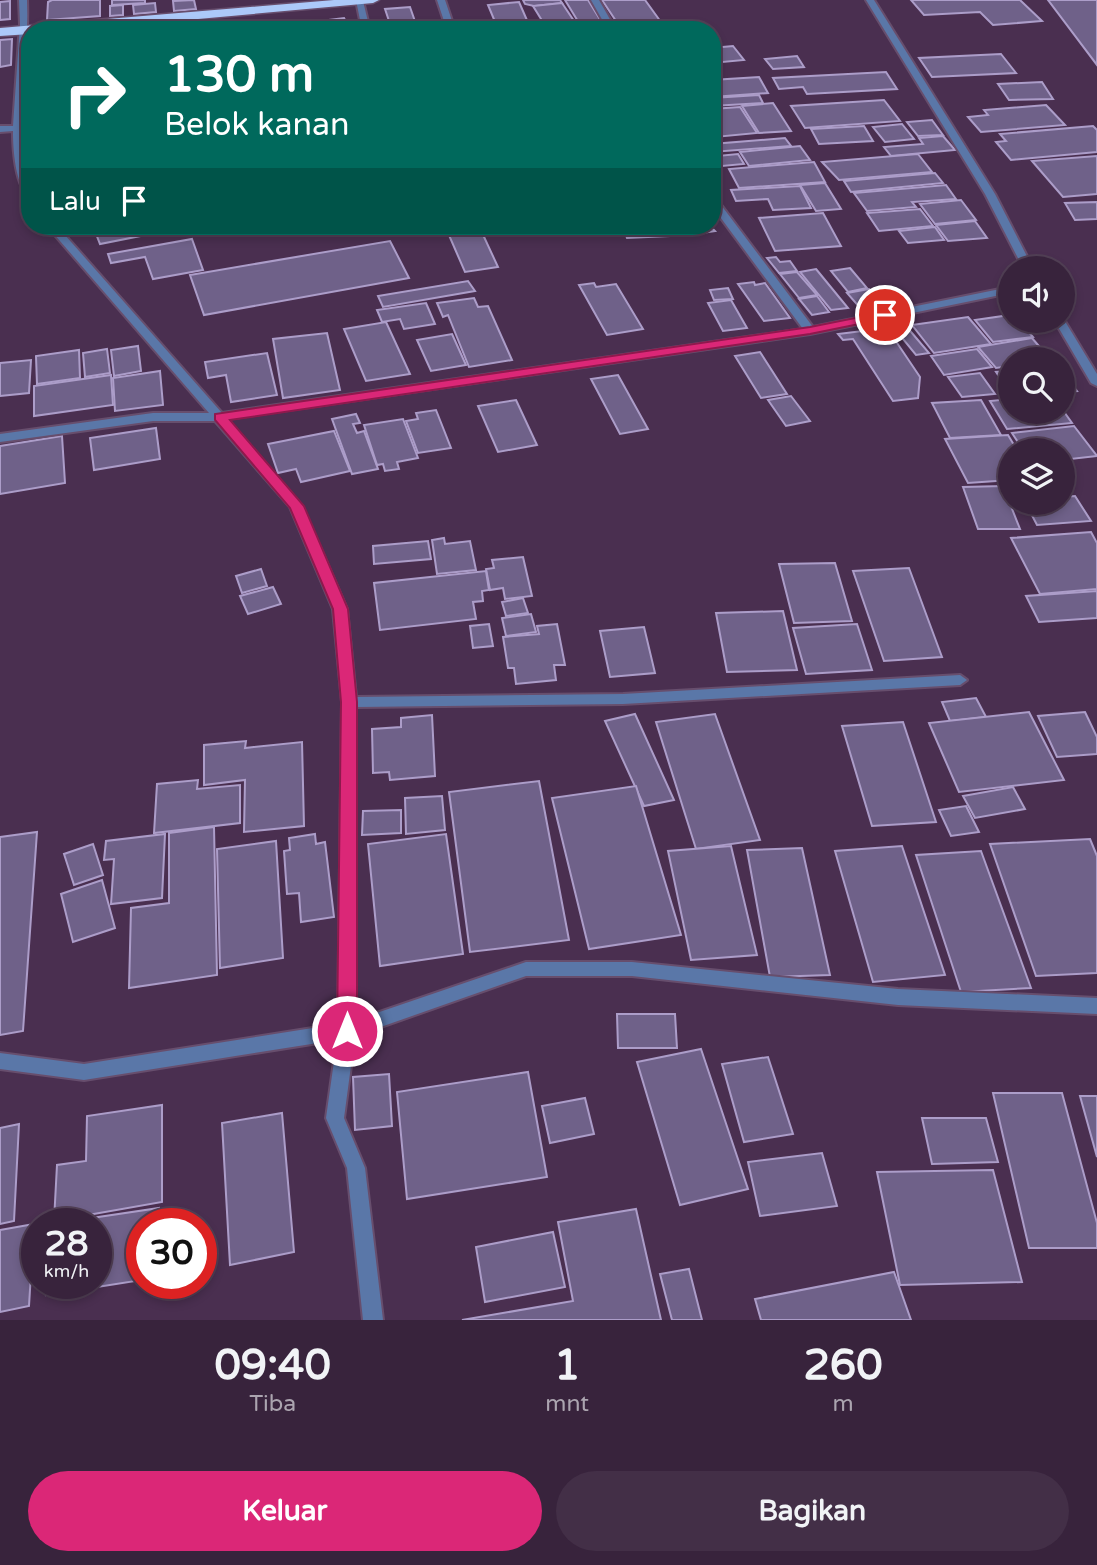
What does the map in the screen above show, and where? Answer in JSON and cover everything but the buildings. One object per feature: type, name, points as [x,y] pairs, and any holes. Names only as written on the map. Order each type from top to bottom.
[{"type":"highway","points":[[132,21],[373,0]]},
{"type":"highway","points":[[0,32],[21,31]]},
{"type":"street","points":[[23,0],[28,21]]},
{"type":"street","points":[[441,0],[448,21]]},
{"type":"street","points":[[595,0],[607,21]]},
{"type":"street","points":[[870,0],[990,194],[1022,256]]},
{"type":"street","points":[[359,1],[364,21]]},
{"type":"street","points":[[21,98],[17,128],[21,167]]},
{"type":"street","points":[[0,129],[17,128]]},
{"type":"street","points":[[721,211],[810,331]]},
{"type":"street","points":[[60,235],[296,506],[340,609],[349,702],[347,1031],[335,1118],[356,1168],[373,1320]]},
{"type":"street","points":[[0,438],[153,417],[220,417],[810,331],[998,292]]},
{"type":"street","points":[[1067,333],[1097,383]]},
{"type":"street","points":[[349,702],[623,699],[960,680]]},
{"type":"street","points":[[0,1061],[84,1072],[347,1031],[527,969],[632,969],[898,997],[1097,1006]]},
{"type":"route","points":[[347,1031],[349,702],[340,609],[296,506],[220,417],[810,331],[885,315]]}]
